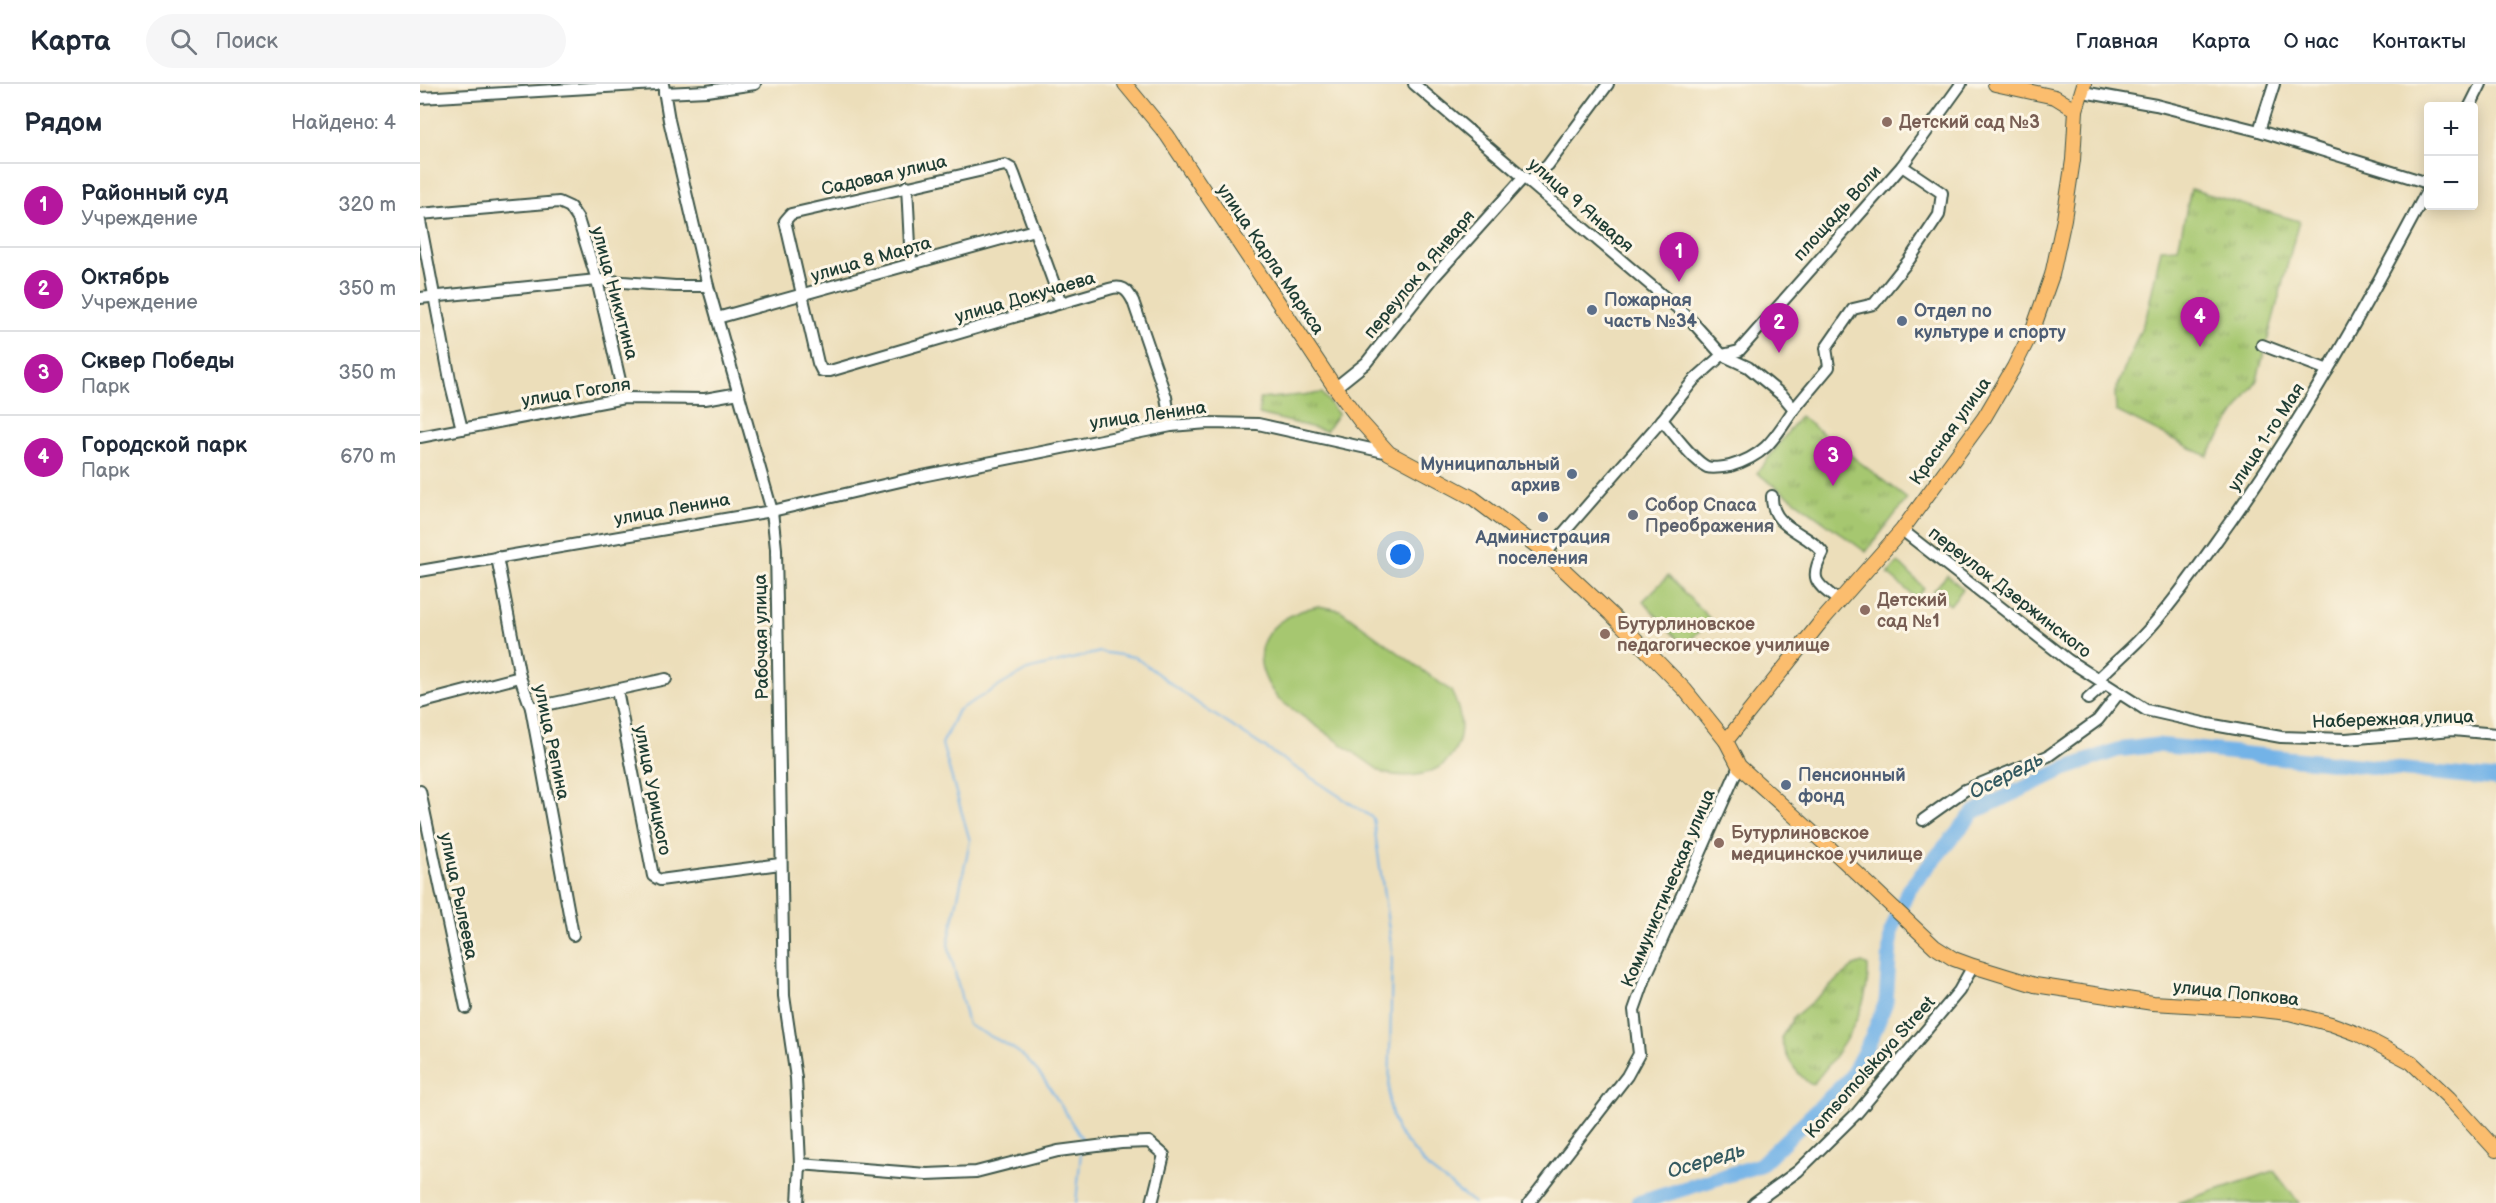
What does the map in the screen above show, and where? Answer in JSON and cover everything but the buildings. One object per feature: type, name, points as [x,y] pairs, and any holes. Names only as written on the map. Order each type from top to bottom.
[{"type":"main road","name":"улица Карла Маркса","points":[[1125,84],[1172,142],[1336,387],[1389,453]]},
{"type":"main road","points":[[1995,84],[2055,97],[2076,110]]},
{"type":"main road","name":"Красная улица","points":[[1726,741],[1839,601],[1902,530],[1984,418],[2014,367],[2033,329],[2052,275],[2073,160],[2076,110],[2083,88]]},
{"type":"main road","name":"улица Ленина","points":[[1389,453],[1473,498],[1546,553],[1611,614],[1685,690],[1726,741],[1738,766],[1935,947]]},
{"type":"main road","name":"улица Попкова","points":[[1935,947],[1954,959],[1972,966],[2036,984],[2103,997],[2153,1003],[2289,1013],[2331,1024],[2358,1034],[2410,1062],[2435,1084],[2496,1150]]},
{"type":"street","points":[[420,98],[656,84]]},
{"type":"street","points":[[664,88],[707,91],[755,84]]},
{"type":"street","name":"улица 9 Января","points":[[1414,84],[1688,317],[1722,355]]},
{"type":"street","name":"переулок 9 Января","points":[[1336,387],[1366,363],[1435,276],[1526,179],[1548,165],[1608,84]]},
{"type":"street","points":[[1902,166],[1961,84]]},
{"type":"street","points":[[2259,131],[2274,84]]},
{"type":"street","points":[[2472,102],[2481,84]]},
{"type":"street","name":"Рабочая улица","points":[[664,88],[708,286],[772,511],[776,549],[784,996],[796,1078],[800,1164],[798,1203]]},
{"type":"street","points":[[2083,88],[2259,131],[2424,182]]},
{"type":"street","name":"Садовая улица","points":[[830,371],[822,371],[819,366],[786,228],[787,217],[796,213],[1005,165],[1012,169],[1061,303]]},
{"type":"street","name":"площадь Воли","points":[[1546,553],[1693,381],[1722,355],[1739,351],[1902,166],[1942,193],[1939,215],[1909,260],[1874,304],[1853,309],[1826,348],[1828,367],[1762,451],[1751,459],[1726,467],[1709,468],[1698,460],[1662,420]]},
{"type":"street","points":[[907,186],[911,265]]},
{"type":"street","name":"улица 1-го Мая","points":[[2088,699],[2101,681],[2139,640],[2206,555],[2259,481],[2365,307],[2424,196]]},
{"type":"street","name":"улица Никитина","points":[[420,214],[559,202],[575,212],[597,280],[624,398]]},
{"type":"street","points":[[420,221],[451,385],[462,429]]},
{"type":"street","name":"улица 8 Марта","points":[[717,318],[1034,230]]},
{"type":"street","points":[[420,298],[597,280],[708,286]]},
{"type":"street","name":"улица Докучаева","points":[[830,371],[1116,287],[1126,289],[1132,301],[1166,397],[1171,426]]},
{"type":"street","points":[[2262,345],[2328,370]]},
{"type":"street","points":[[1722,355],[1748,367],[1783,396],[1794,409]]},
{"type":"street","name":"улица Гоголя","points":[[420,437],[624,398],[705,399],[739,393]]},
{"type":"street","name":"улица Ленина","points":[[420,571],[772,511],[957,469],[1171,426],[1208,423],[1258,424],[1389,453]]},
{"type":"street","points":[[1772,496],[1773,512],[1779,519],[1823,553],[1814,570],[1815,579],[1822,588],[1839,601]]},
{"type":"street","name":"переулок Дзержинского","points":[[1902,530],[2068,660],[2101,681]]},
{"type":"street","name":"улица Репина","points":[[497,557],[520,677],[531,708],[573,934]]},
{"type":"street","points":[[420,704],[520,677]]},
{"type":"street","points":[[531,708],[666,679]]},
{"type":"street","name":"Набережная улица","points":[[2101,681],[2146,710],[2281,737],[2346,740],[2453,730],[2496,734]]},
{"type":"street","name":"улица Урицкого","points":[[617,690],[653,876],[660,880],[780,864]]},
{"type":"street","points":[[1923,820],[1965,790],[2048,756],[2098,720],[2119,693]]},
{"type":"street","name":"Коммунистическая улица","points":[[1529,1203],[1627,1076],[1639,1054],[1634,1010],[1646,976],[1738,766]]},
{"type":"street","name":"улица Рылеева","points":[[420,791],[466,1008]]},
{"type":"street","name":"Komsomolskaya Street","points":[[1754,1203],[1798,1171],[1857,1113],[1959,992],[1972,966]]},
{"type":"street","points":[[800,1164],[927,1174],[976,1172],[1058,1151],[1149,1142],[1164,1155],[1152,1203]]},
{"type":"green space","points":[[2191,189],[2299,221],[2257,380],[2207,456],[2116,411],[2115,392],[2147,314],[2161,249],[2178,248]]},
{"type":"green space","points":[[1322,393],[1338,414],[1326,431],[1259,414],[1260,399]]},
{"type":"green space","points":[[1800,416],[1907,499],[1866,552],[1757,473]]},
{"type":"green space","points":[[1898,562],[1924,588],[1916,598],[1888,574]]},
{"type":"green space","points":[[1947,575],[1963,589],[1950,605],[1933,591]]},
{"type":"green space","points":[[1668,576],[1711,620],[1684,646],[1643,601]]},
{"type":"green space","points":[[1318,606],[1340,610],[1451,691],[1459,711],[1461,729],[1458,745],[1450,758],[1438,768],[1422,774],[1404,776],[1383,773],[1278,699],[1267,682],[1262,666],[1261,652],[1265,639],[1284,619]]},
{"type":"green space","points":[[1862,963],[1868,966],[1864,998],[1859,1014],[1834,1057],[1814,1083],[1810,1084],[1791,1064],[1781,1038],[1794,1017],[1854,966]]},
{"type":"green space","points":[[2274,1171],[2299,1203],[2177,1203]]},
{"type":"waterway","points":[[1082,1143],[1082,1138],[1053,1092],[1028,1061],[1007,1044],[968,1025],[948,944],[970,841],[942,744],[958,710],[1027,670],[1100,652],[1135,657],[1204,708],[1373,818],[1392,951],[1389,1103],[1397,1131],[1428,1168],[1474,1203]]},
{"type":"waterway","name":"Осередь","points":[[1638,1203],[1760,1165],[1850,1078],[1872,1037],[1886,1002],[1891,932],[1908,890],[1974,812],[2062,770],[2117,750],[2157,745],[2496,779]]},
{"type":"waterway","points":[[1076,1203],[1081,1152]]},
{"type":"place","name":"Детский сад №3","points":[[1887,122]]},
{"type":"place","name":"Районный суд","points":[[1679,282]]},
{"type":"place","name":"Пожарная часть №34","points":[[1592,310]]},
{"type":"place","name":"Отдел по культуре и спорту","points":[[1902,321]]},
{"type":"place","name":"Городской парк","points":[[2200,347]]},
{"type":"place","name":"Октябрь","points":[[1779,353]]},
{"type":"place","name":"Муниципальный архив","points":[[1572,474]]},
{"type":"place","name":"Сквер Победы","points":[[1833,486]]},
{"type":"place","name":"Собор Спаса Преображения","points":[[1633,515]]},
{"type":"place","name":"Администрация поселения","points":[[1543,517]]},
{"type":"place","name":"Детский сад №1","points":[[1865,610]]},
{"type":"place","name":"Бутурлиновское педагогическое училище","points":[[1605,634]]},
{"type":"place","name":"Пенсионный фонд","points":[[1786,785]]},
{"type":"place","name":"Бутурлиновское медицинское училище","points":[[1719,843]]}]
